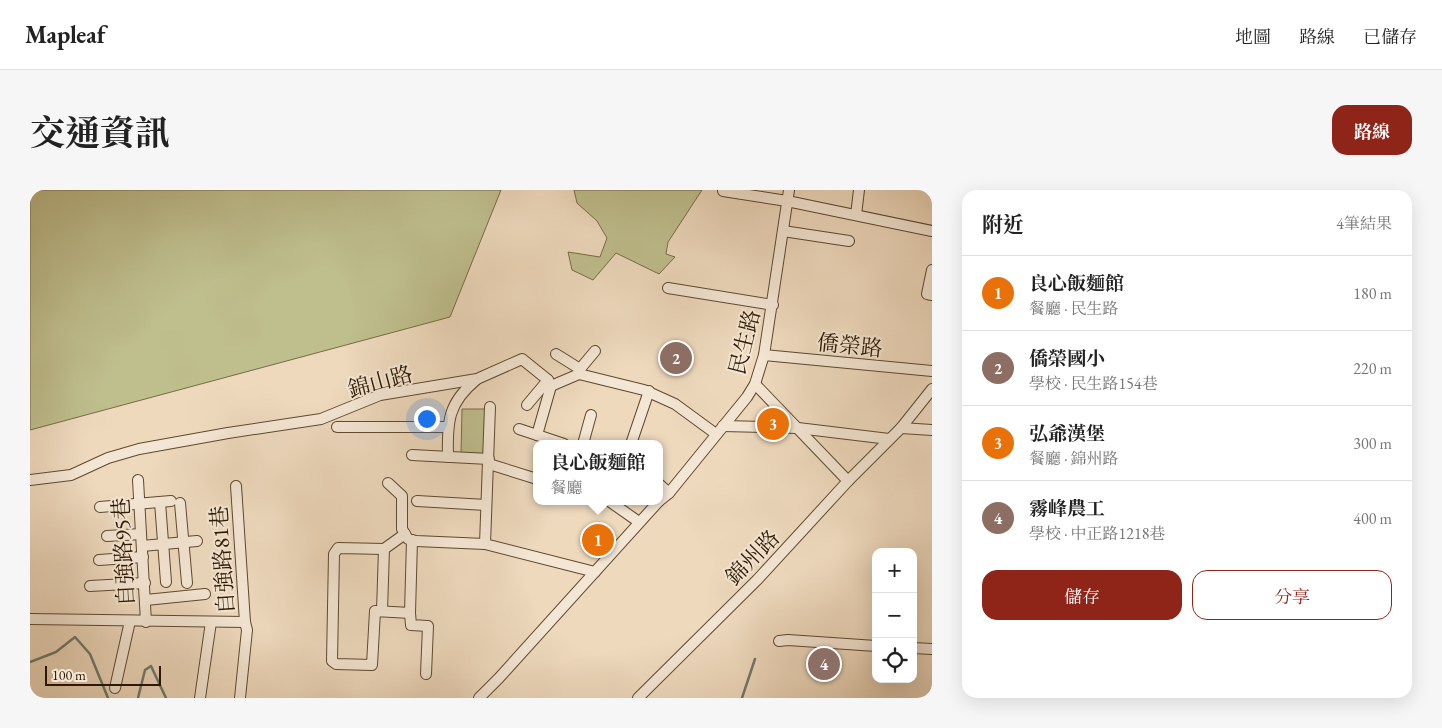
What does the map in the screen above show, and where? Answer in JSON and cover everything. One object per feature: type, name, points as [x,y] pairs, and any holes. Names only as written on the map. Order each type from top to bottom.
[{"type":"street","name":"民生路","points":[[663,497],[747,397],[755,384],[764,355],[773,305],[789,190]]},
{"type":"street","points":[[856,215],[859,190]]},
{"type":"street","points":[[723,191],[787,201],[932,231]]},
{"type":"street","points":[[783,231],[849,241]]},
{"type":"street","points":[[932,270],[927,294],[932,295]]},
{"type":"street","points":[[668,288],[773,305]]},
{"type":"street","points":[[527,405],[550,383],[579,372],[595,351]]},
{"type":"street","points":[[556,354],[579,372],[649,391],[719,430],[798,428],[889,439]]},
{"type":"street","name":"僑榮路","points":[[764,355],[932,372]]},
{"type":"street","name":"錦山路","points":[[30,480],[71,474],[108,458],[139,448],[321,419],[380,395],[477,379],[522,359],[550,383]]},
{"type":"street","points":[[448,457],[448,427],[454,405],[464,390],[477,379]]},
{"type":"street","points":[[537,435],[550,383]]},
{"type":"street","points":[[755,384],[848,481]]},
{"type":"street","name":"錦州路","points":[[638,698],[758,579],[848,481],[901,428],[932,389]]},
{"type":"street","points":[[632,440],[649,391]]},
{"type":"street","points":[[485,544],[490,408]]},
{"type":"street","points":[[584,440],[591,415]]},
{"type":"street","points":[[337,427],[448,427]]},
{"type":"street","points":[[901,428],[932,430]]},
{"type":"street","points":[[519,429],[552,440]]},
{"type":"street","points":[[412,455],[489,462],[533,478]]},
{"type":"street","name":"自強路95巷","points":[[138,480],[146,622]]},
{"type":"street","points":[[388,483],[402,496],[402,529],[409,537],[411,625],[428,626],[426,674]]},
{"type":"street","name":"自強路81巷","points":[[236,486],[246,626],[240,698]]},
{"type":"street","points":[[663,487],[669,492]]},
{"type":"street","points":[[417,501],[486,505]]},
{"type":"street","points":[[160,502],[166,582]]},
{"type":"street","points":[[100,507],[176,502],[184,543],[187,583]]},
{"type":"street","points":[[615,505],[639,522]]},
{"type":"street","name":"民生路","points":[[479,698],[655,505]]},
{"type":"street","points":[[107,536],[141,534]]},
{"type":"street","points":[[410,612],[375,610],[372,665],[336,664],[332,661],[334,554],[338,548],[384,549],[409,537],[485,544],[595,572]]},
{"type":"street","points":[[99,560],[142,552],[163,544],[197,541]]},
{"type":"street","points":[[382,611],[384,549]]},
{"type":"street","points":[[90,586],[145,584]]},
{"type":"street","points":[[146,600],[205,594]]},
{"type":"street","points":[[30,619],[211,622],[246,626]]},
{"type":"street","points":[[115,688],[130,621]]},
{"type":"street","points":[[200,698],[211,622]]},
{"type":"street","points":[[779,640],[872,646]]},
{"type":"street","points":[[917,648],[932,649]]},
{"type":"shaded area","points":[[30,190],[501,190],[450,317],[30,430]]},
{"type":"shaded area","points":[[574,190],[702,190],[668,242],[666,254],[675,257],[659,274],[616,253],[593,280],[572,270],[568,252],[600,257],[607,238],[597,221],[577,203]]},
{"type":"shaded area","points":[[462,409],[486,409],[485,455],[461,454]]},
{"type":"waterway","points":[[30,662],[56,652],[75,637],[90,654],[108,698]]},
{"type":"waterway","points":[[742,698],[755,659]]},
{"type":"waterway","points":[[138,698],[145,670],[151,666],[166,698]]},
{"type":"place","name":"僑榮國小","points":[[676,358]]},
{"type":"place","name":"弘爺漢堡","points":[[773,424]]},
{"type":"place","name":"良心飯麵館","points":[[598,540]]},
{"type":"place","name":"霧峰農工","points":[[824,664]]}]
